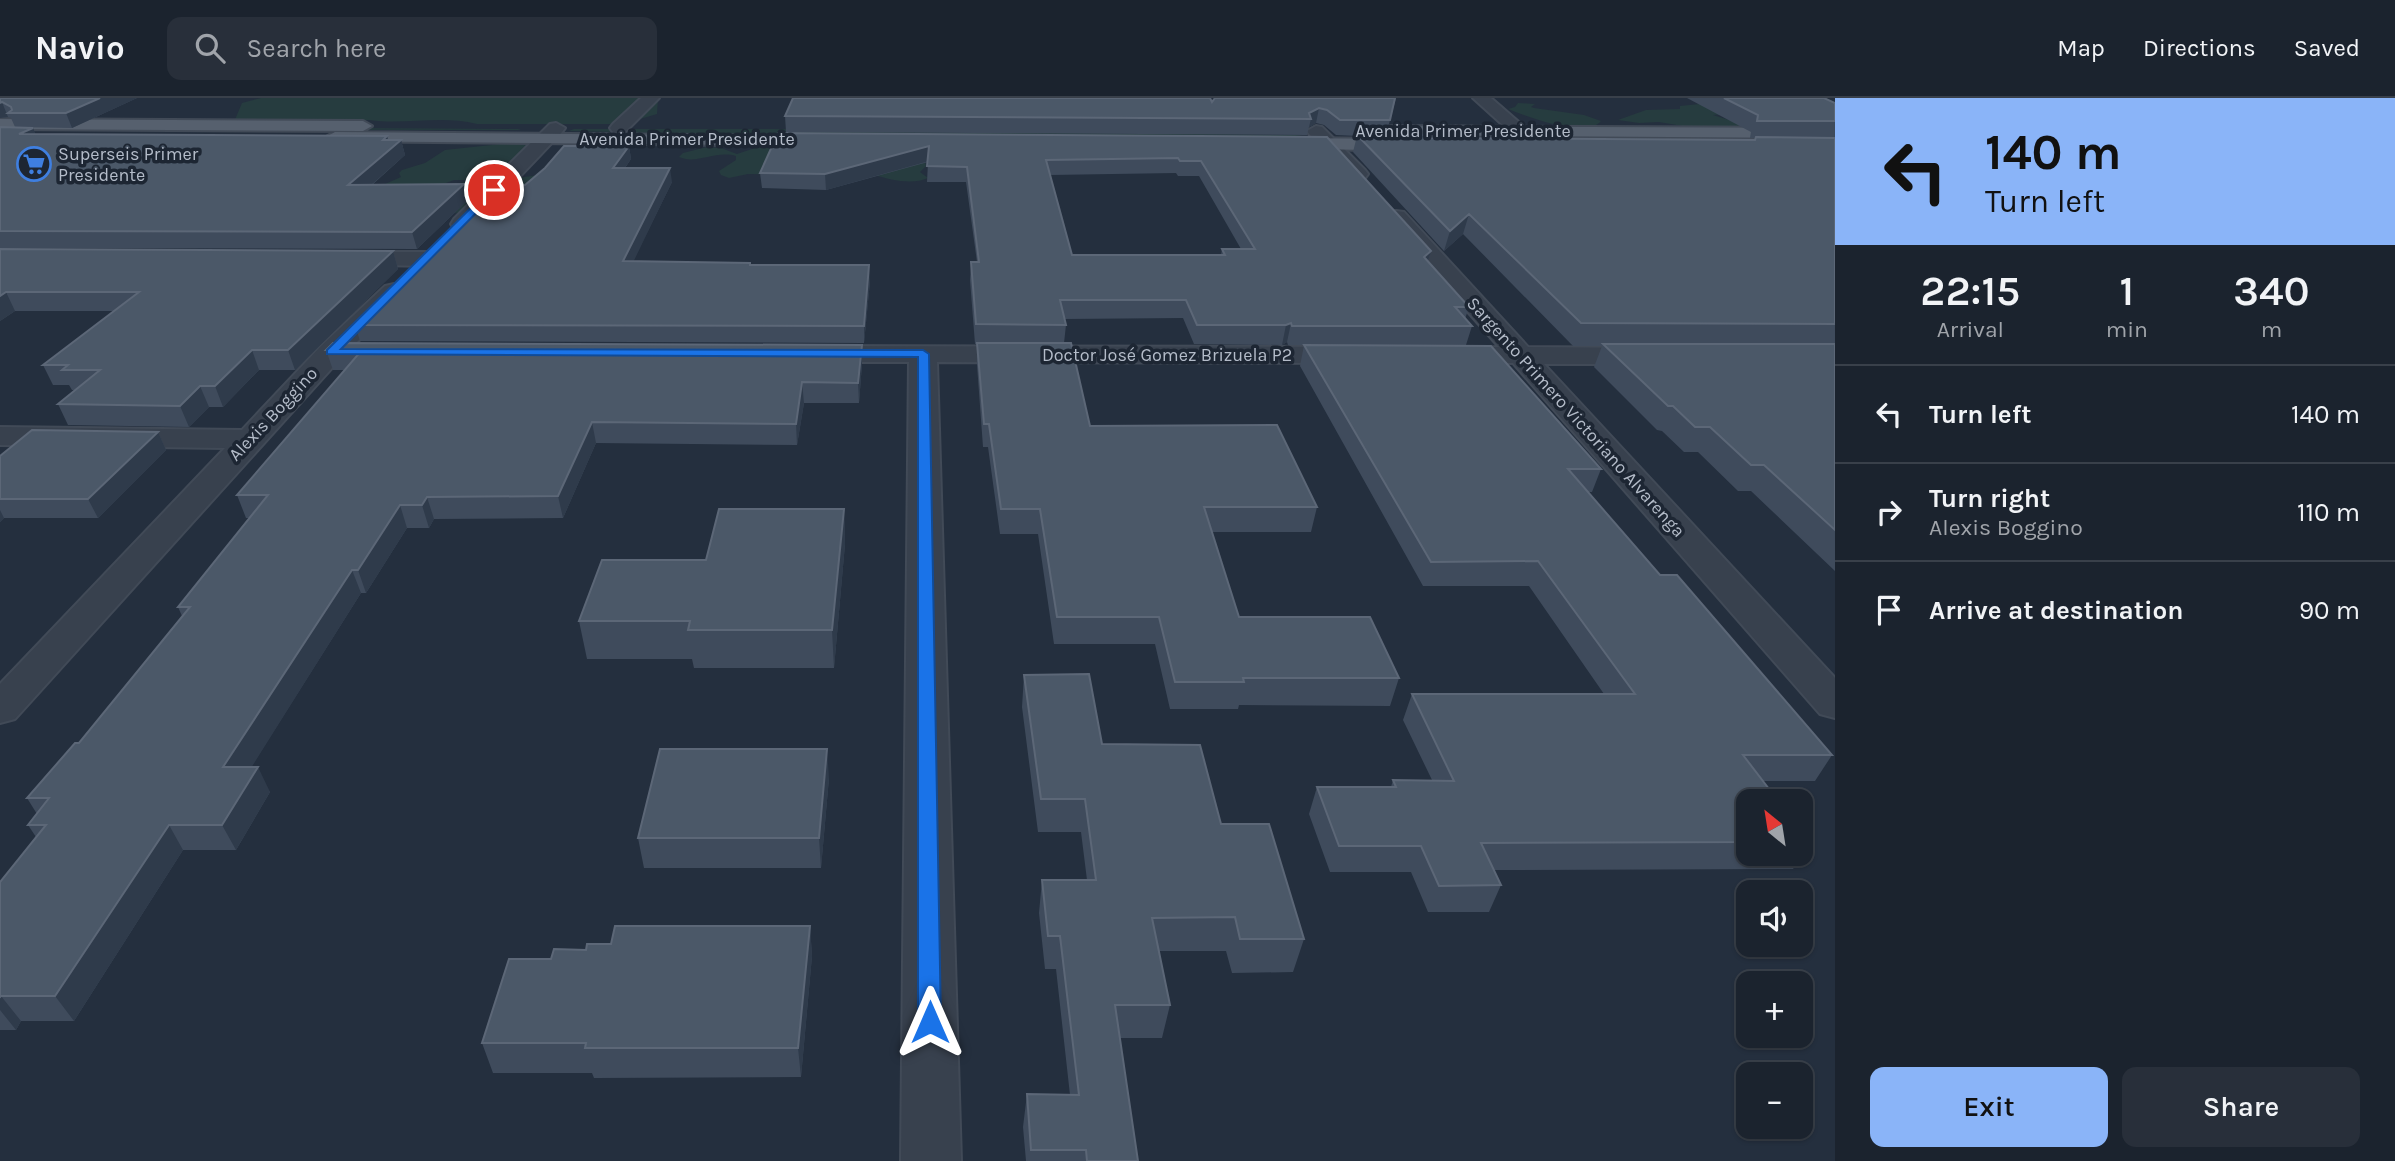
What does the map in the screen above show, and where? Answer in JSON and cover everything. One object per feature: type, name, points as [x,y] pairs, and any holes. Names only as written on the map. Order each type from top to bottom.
[{"type":"main road","name":"Avenida Primer Presidente","points":[[2,127],[550,133],[845,135],[619,128],[550,133]]},
{"type":"main road","name":"Avenida Primer Presidente","points":[[1324,138],[1521,132],[1835,133]]},
{"type":"main road","points":[[1697,132],[1720,147]]},
{"type":"main road","name":"Avenida Primer Presidente","points":[[1269,138],[1835,147]]},
{"type":"street","points":[[619,128],[651,98]]},
{"type":"street","points":[[1481,98],[1521,132]]},
{"type":"street","name":"Alexis Boggino","points":[[0,709],[331,352],[427,259],[550,133]]},
{"type":"street","name":"Sargento Primero Victoriano Alvarenga","points":[[1324,138],[1835,704]]},
{"type":"street","points":[[317,259],[427,259]]},
{"type":"street","points":[[331,352],[373,352]]},
{"type":"street","name":"Doctor José Gomez Brizuela P2","points":[[786,354],[1381,355]]},
{"type":"street","points":[[923,354],[931,1161]]},
{"type":"street","points":[[1422,355],[1670,356]]},
{"type":"street","points":[[0,436],[250,439]]},
{"type":"green space","points":[[261,98],[658,98],[657,114],[623,124],[477,124],[436,120],[234,122],[242,103]]},
{"type":"green space","points":[[1518,103],[1535,104],[1531,107],[1584,115],[1601,121],[1582,128],[1554,124],[1508,109]]},
{"type":"green space","points":[[1700,104],[1723,114],[1713,115],[1755,128],[1706,130],[1659,122],[1618,120],[1646,110],[1680,109],[1680,106]]},
{"type":"green space","points":[[19,126],[518,129],[521,130],[10,129]]},
{"type":"green space","points":[[569,131],[1303,135],[792,136]]},
{"type":"green space","points":[[511,143],[531,146],[532,164],[529,167],[495,165],[516,168],[517,178],[539,175],[542,183],[468,202],[462,212],[448,214],[446,188],[471,180],[454,180],[433,188],[383,185],[401,177],[399,173],[402,170],[425,163],[445,150]]},
{"type":"green space","points":[[764,145],[925,162],[926,166],[920,172],[928,178],[909,181],[875,175],[748,174],[729,178],[721,175],[719,171],[736,160],[736,156],[693,159],[679,157],[683,153],[707,147],[721,148],[737,154]]},
{"type":"building","points":[[0,98],[100,98],[66,113],[8,113],[12,110],[11,107],[0,103]]},
{"type":"building","points":[[793,98],[1210,98],[1212,102],[1215,98],[1395,98],[1390,120],[1340,120],[1327,110],[1319,108],[1309,113],[1311,119],[785,116]]},
{"type":"building","points":[[1724,98],[1824,98],[1835,103],[1835,121],[1757,121],[1758,115]]},
{"type":"building","points":[[0,127],[33,128],[19,134],[387,136],[383,140],[401,140],[348,185],[464,184],[412,232],[0,231]]},
{"type":"building","points":[[778,133],[1327,137],[1431,251],[1424,257],[1469,307],[1455,307],[1472,326],[1292,326],[1291,323],[1197,325],[1186,300],[1060,300],[1066,325],[976,324],[971,262],[979,262],[967,167],[927,166],[929,146],[825,174],[760,173]],"holes":[[[1178,158],[1180,161],[1201,161],[1255,249],[1222,249],[1225,255],[1072,255],[1046,160]]]},
{"type":"building","points":[[1357,135],[1427,135],[1428,138],[1835,138],[1835,324],[1581,323],[1469,214],[1450,231]]},
{"type":"building","points":[[564,146],[629,146],[613,168],[670,168],[623,261],[869,265],[864,326],[355,325],[496,186],[525,185],[545,168]]},
{"type":"building","points":[[0,249],[393,251],[288,350],[252,350],[215,386],[200,386],[180,406],[58,404],[100,370],[62,370],[68,365],[43,365],[139,292],[6,292],[0,296]]},
{"type":"building","points":[[333,343],[862,345],[858,383],[802,382],[796,424],[592,422],[558,496],[427,497],[422,505],[400,505],[358,570],[352,570],[223,767],[258,767],[222,825],[169,825],[55,996],[0,997],[0,882],[46,825],[28,825],[49,798],[27,798],[75,743],[79,743],[190,607],[178,607],[268,495],[237,495],[362,350],[326,350]]},
{"type":"building","points":[[977,343],[1071,343],[1090,426],[1277,425],[1317,507],[1204,507],[1239,617],[1370,617],[1399,678],[1243,678],[1244,682],[1175,682],[1159,617],[1057,617],[1040,509],[1001,509],[989,424],[984,424]]},
{"type":"building","points":[[1603,344],[1835,344],[1835,530],[1764,465],[1751,465],[1710,427],[1695,427],[1673,406],[1668,406]]},
{"type":"building","points":[[1304,345],[1491,346],[1601,469],[1568,469],[1660,575],[1677,575],[1832,755],[1743,755],[1769,789],[1736,789],[1736,842],[1481,843],[1501,885],[1439,886],[1421,846],[1339,846],[1317,787],[1396,787],[1393,780],[1454,781],[1412,694],[1635,694],[1538,561],[1431,562]]},
{"type":"building","points":[[32,430],[158,432],[88,499],[0,499],[0,456]]},
{"type":"building","points":[[719,509],[844,509],[832,630],[688,630],[690,621],[579,621],[602,560],[706,560]]},
{"type":"building","points":[[1089,674],[1102,744],[1200,745],[1221,824],[1269,824],[1304,939],[1240,939],[1235,917],[1152,918],[1170,1005],[1115,1005],[1138,1161],[1087,1161],[1086,1150],[1031,1150],[1027,1094],[1079,1095],[1060,936],[1048,936],[1042,880],[1096,880],[1085,799],[1041,799],[1024,675]]},
{"type":"building","points":[[660,749],[827,749],[819,838],[638,838]]},
{"type":"building","points":[[615,926],[810,926],[798,1048],[585,1048],[586,1043],[482,1043],[509,959],[551,959],[554,949],[586,950],[587,944],[611,944]]},
{"type":"place","name":"Superseis Primer Presidente","points":[[34,164]]},
{"type":"route","points":[[494,190],[331,352],[923,354],[930,1022]]}]
